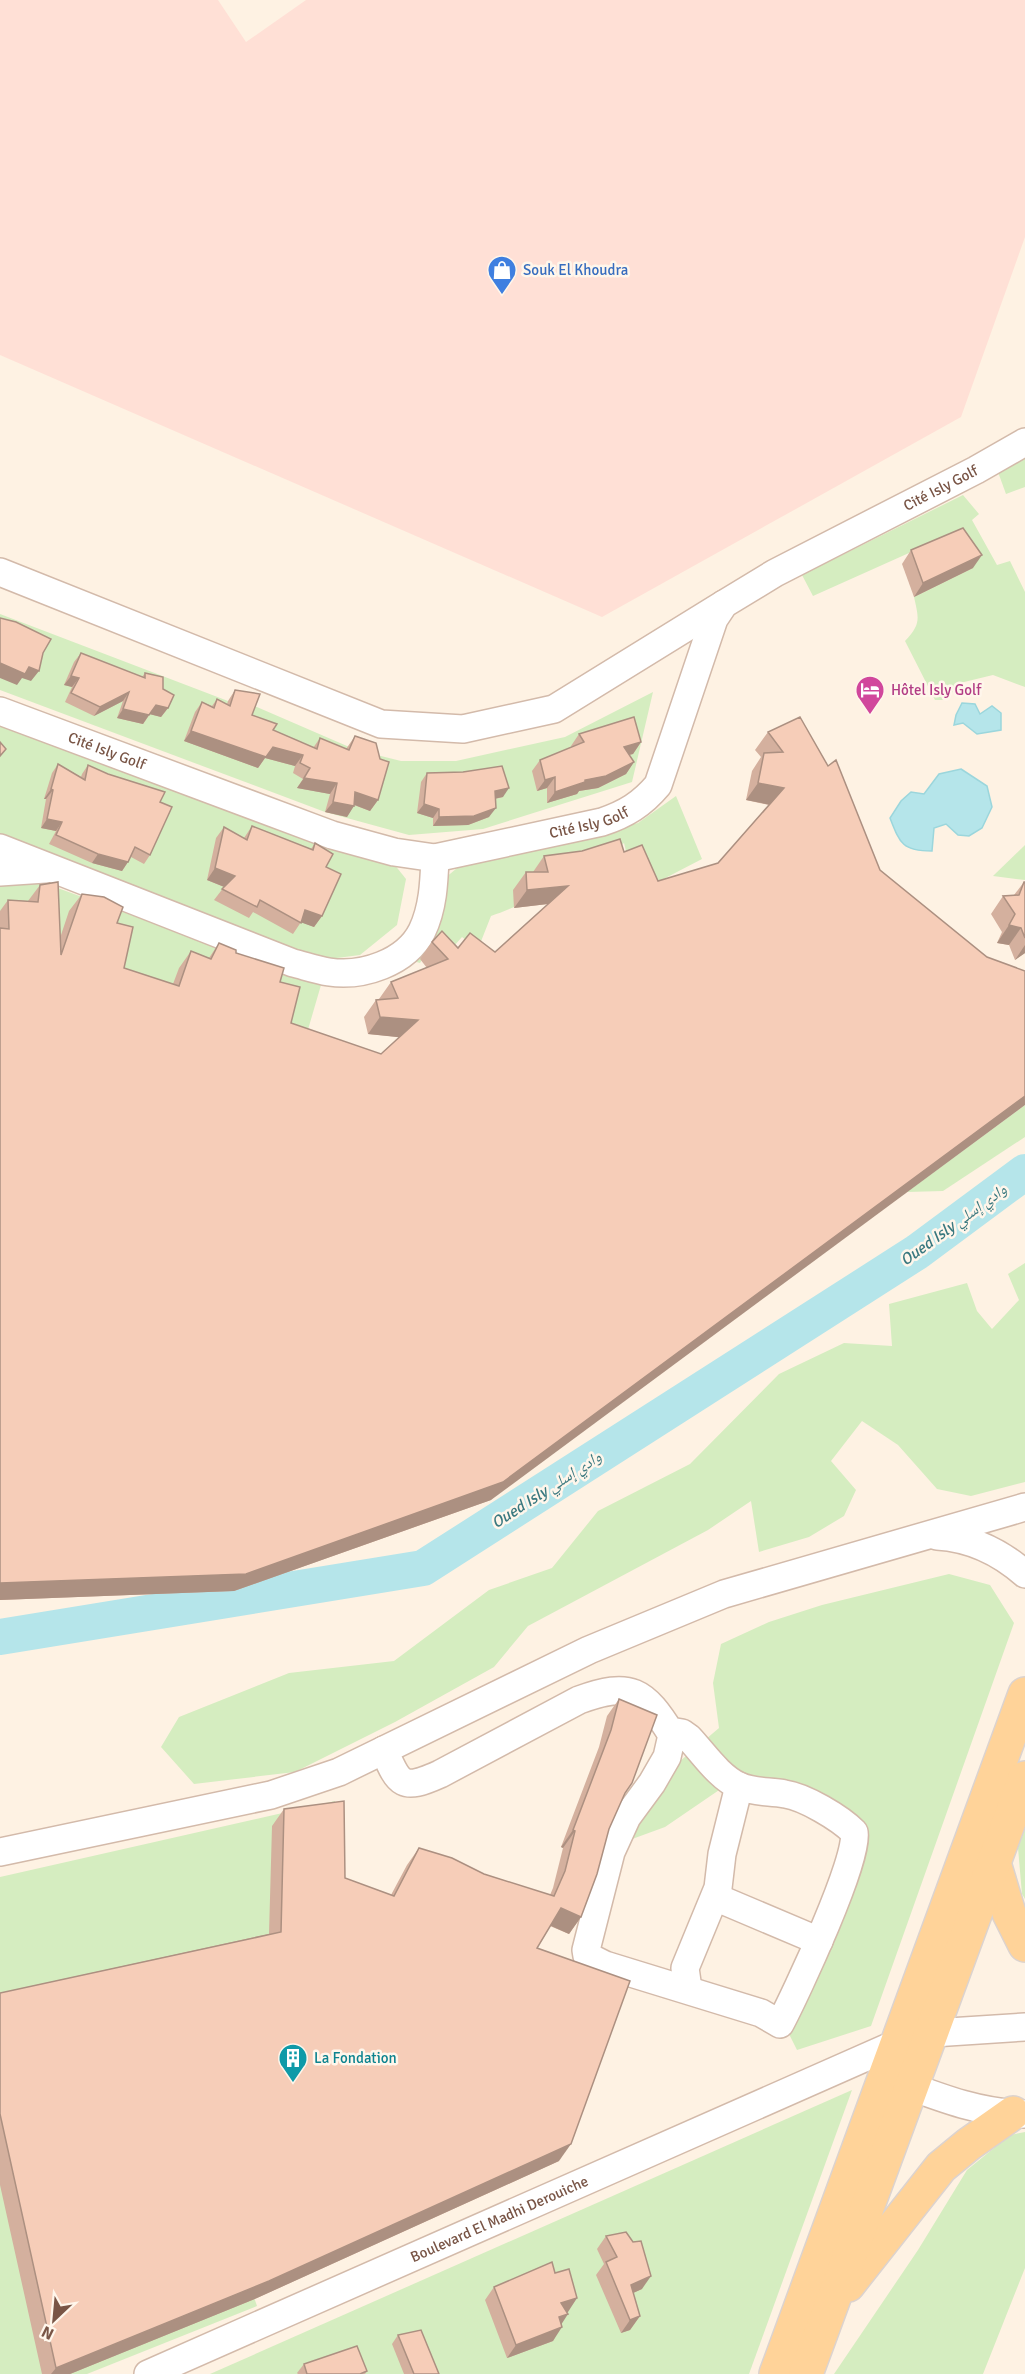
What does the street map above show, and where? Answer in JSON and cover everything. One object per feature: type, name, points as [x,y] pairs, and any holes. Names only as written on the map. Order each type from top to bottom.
[{"type":"main road","points":[[806,2374],[830,2307],[899,2082],[898,2043],[1025,1694]]},
{"type":"main road","points":[[776,2374],[899,2082],[933,2033],[1025,1778]]},
{"type":"main road","points":[[994,1863],[1009,1913],[1025,1945]]},
{"type":"main road","points":[[830,2307],[941,2167],[969,2144],[1019,2114]]},
{"type":"street","name":"Cité Isly Golf","points":[[0,711],[332,835],[394,852],[435,858],[602,822],[620,816],[640,805],[658,785],[714,619],[724,604],[775,573],[1025,442]]},
{"type":"street","points":[[0,572],[381,724],[463,729],[554,708],[724,604]]},
{"type":"street","points":[[0,848],[293,963],[330,972],[359,972],[385,965],[403,953],[421,933],[433,892],[435,858]]},
{"type":"street","points":[[0,872],[55,869]]},
{"type":"street","points":[[0,1852],[272,1796],[339,1772],[589,1650],[724,1594],[1025,1507]]},
{"type":"street","points":[[926,1536],[959,1538],[983,1545],[1005,1558],[1025,1574]]},
{"type":"street","points":[[384,1750],[394,1775],[402,1782],[411,1784],[423,1782],[579,1700],[599,1693],[618,1690],[645,1698],[672,1735],[667,1757],[652,1783],[627,1817],[611,1852],[586,1950],[587,1956],[605,1965],[761,2013],[780,2024],[805,1976],[819,1941],[855,1845],[854,1832],[799,1798],[739,1786],[729,1780],[682,1733],[676,1732],[672,1735]]},
{"type":"street","points":[[688,1989],[685,1968],[715,1897],[728,1826],[739,1786]]},
{"type":"street","points":[[715,1897],[819,1941]]},
{"type":"street","name":"Boulevard El Madhi Derouiche","points":[[148,2374],[898,2043],[933,2033],[1025,2027]]},
{"type":"street","points":[[850,2066],[956,2104],[1019,2114]]},
{"type":"shaded area","name":"Souk El Khoudra","points":[[0,0],[218,0],[246,42],[306,0],[1025,0],[1025,237],[961,417],[602,617],[0,355]]},
{"type":"green space","points":[[1025,456],[1025,487],[1006,494],[998,472]]},
{"type":"green space","points":[[963,495],[979,514],[972,520],[997,565],[1010,561],[1025,592],[1025,687],[993,675],[960,683],[946,700],[935,700],[905,641],[914,630],[917,621],[914,597],[972,568],[938,540],[813,596],[802,575]]},
{"type":"green space","points":[[0,614],[228,701],[252,705],[347,746],[401,761],[456,761],[565,737],[653,692],[632,782],[483,829],[409,835],[325,812],[0,690]]},
{"type":"green space","points":[[0,725],[394,864],[406,879],[397,925],[360,955],[314,961],[0,839]]},
{"type":"green space","points":[[676,796],[702,859],[648,887],[629,863],[624,843],[595,864],[560,884],[491,916],[478,949],[462,937],[454,946],[432,942],[420,963],[406,959],[444,879],[463,863],[638,823]]},
{"type":"green space","points":[[1025,845],[1025,880],[993,876]]},
{"type":"green space","points":[[36,880],[321,985],[307,1033],[0,948],[0,886]]},
{"type":"green space","points":[[1025,1105],[1025,1137],[943,1191],[907,1192]]},
{"type":"green space","points":[[1025,1263],[1025,1482],[971,1496],[937,1489],[898,1445],[862,1421],[831,1461],[856,1490],[844,1516],[809,1537],[759,1552],[751,1501],[708,1530],[528,1626],[494,1667],[395,1722],[295,1772],[194,1784],[161,1747],[179,1717],[289,1673],[394,1661],[489,1590],[552,1568],[598,1511],[690,1464],[779,1374],[844,1343],[892,1346],[889,1304],[967,1283],[977,1311],[992,1329],[1019,1300],[1008,1274]]},
{"type":"green space","points":[[949,1574],[990,1585],[1014,1623],[871,2026],[797,2050],[787,2030],[850,1824],[725,1786],[665,1827],[624,1842],[679,1762],[719,1728],[713,1683],[721,1644],[769,1622],[822,1605]]},
{"type":"green space","points":[[335,1801],[330,1911],[201,2144],[257,2306],[87,2374],[0,2374],[0,1877]]},
{"type":"green space","points":[[1025,1829],[1025,1899],[1022,1894],[1018,1848]]},
{"type":"green space","points":[[852,2090],[749,2374],[210,2374]]},
{"type":"green space","points":[[1025,2132],[1025,2268],[983,2374],[834,2374],[918,2250],[967,2170],[1010,2135]]},
{"type":"water","points":[[962,703],[975,704],[980,714],[992,706],[1001,713],[1001,730],[977,734],[963,723],[954,725]]},
{"type":"water","points":[[961,769],[987,786],[992,807],[982,828],[969,836],[958,835],[946,824],[934,828],[932,851],[915,850],[904,844],[890,818],[901,801],[911,792],[924,794],[939,774]]},
{"type":"building","points":[[963,528],[982,555],[923,583],[911,550]]},
{"type":"building","points":[[0,618],[16,622],[51,639],[43,653],[39,671],[29,667],[25,674],[0,663]]},
{"type":"building","points":[[81,653],[145,678],[145,673],[163,677],[163,689],[174,695],[168,708],[156,705],[149,715],[123,709],[129,692],[100,707],[71,693],[79,678],[71,676]]},
{"type":"building","points":[[235,690],[260,694],[252,715],[277,724],[273,730],[317,749],[320,738],[349,750],[355,736],[376,743],[380,759],[389,762],[378,800],[355,792],[354,806],[333,802],[337,783],[304,778],[310,768],[300,763],[303,755],[273,747],[266,757],[191,731],[202,702],[214,708],[217,699],[230,706]]},
{"type":"building","points":[[634,717],[641,742],[624,747],[634,762],[606,776],[585,780],[585,782],[555,792],[555,777],[545,780],[540,760],[584,742],[579,734]]},
{"type":"building","points":[[800,717],[828,766],[836,760],[880,870],[987,957],[1025,971],[1025,1096],[503,1482],[246,1574],[0,1583],[0,928],[9,929],[8,900],[38,902],[40,885],[58,882],[61,955],[82,894],[104,897],[123,907],[117,923],[133,927],[124,968],[179,986],[191,951],[211,959],[219,943],[236,950],[236,953],[284,968],[280,982],[300,987],[291,1023],[381,1054],[418,1020],[380,1017],[376,1000],[398,998],[391,982],[448,959],[432,942],[442,931],[458,948],[470,933],[495,952],[568,886],[527,890],[526,872],[548,872],[544,856],[582,851],[620,839],[624,852],[642,845],[658,881],[718,863],[784,788],[758,783],[764,753],[783,752],[768,732]]},
{"type":"building","points":[[0,742],[6,749],[0,756]]},
{"type":"building","points":[[58,764],[85,780],[88,765],[108,774],[165,792],[160,802],[172,807],[150,855],[135,847],[128,862],[98,854],[56,835],[62,822],[47,819],[53,790],[51,789]]},
{"type":"building","points":[[502,766],[509,788],[495,791],[496,808],[474,816],[439,817],[439,809],[424,804],[427,773],[463,772]]},
{"type":"building","points":[[252,826],[313,850],[315,843],[333,854],[326,867],[341,874],[322,916],[305,910],[301,923],[260,900],[257,907],[222,889],[235,876],[215,868],[224,827],[247,840]]},
{"type":"building","points":[[1024,882],[1025,938],[1021,928],[1009,925],[1015,914],[1003,896],[1019,895]]},
{"type":"building","name":"La Fondation","points":[[619,1699],[657,1715],[632,1783],[609,1829],[597,1874],[581,1917],[561,1908],[537,1948],[630,1981],[571,2144],[269,2281],[56,2368],[0,2114],[0,1993],[281,1932],[284,1809],[344,1801],[345,1878],[394,1896],[419,1848],[452,1858],[484,1874],[554,1896],[565,1871],[575,1831],[573,1830],[611,1730]]},
{"type":"building","points":[[626,2232],[633,2242],[641,2241],[651,2276],[631,2285],[640,2316],[630,2320],[606,2262],[617,2257],[606,2236]]},
{"type":"building","points":[[552,2262],[555,2273],[569,2269],[577,2298],[561,2303],[568,2314],[559,2317],[562,2327],[516,2345],[494,2287]]},
{"type":"building","points":[[421,2330],[439,2374],[414,2374],[398,2335]]},
{"type":"building","points":[[357,2346],[367,2371],[360,2374],[307,2374],[304,2364]]},
{"type":"waterway","name":"Oued Isly وادي إسلي","points":[[0,1637],[423,1568],[917,1252],[1025,1172]]},
{"type":"place","name":"Souk El Khoudra","points":[[502,296]]},
{"type":"place","name":"Hôtel Isly Golf","points":[[870,716]]},
{"type":"place","name":"La Fondation","points":[[293,2084]]}]
